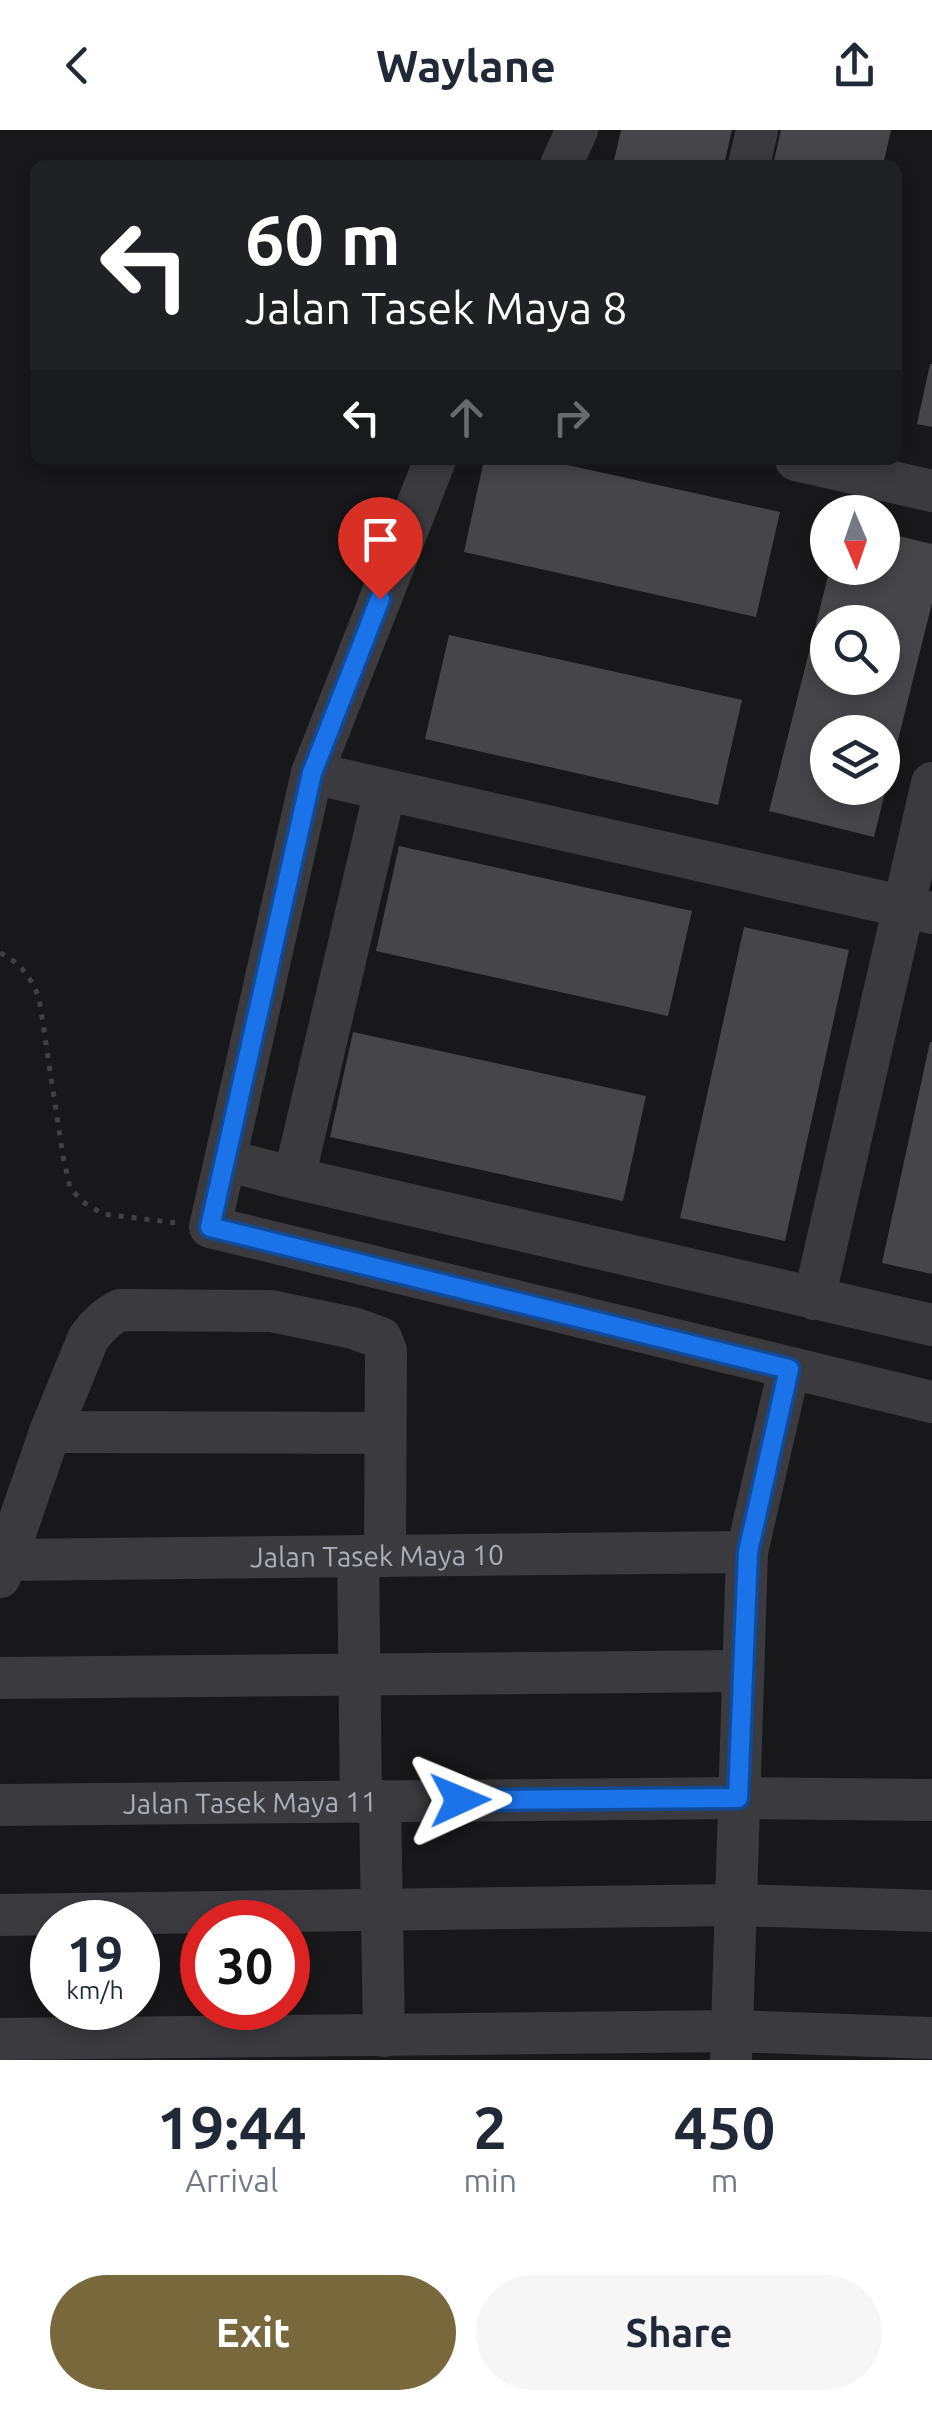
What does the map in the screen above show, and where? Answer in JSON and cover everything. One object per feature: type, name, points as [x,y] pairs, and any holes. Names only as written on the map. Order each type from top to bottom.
[{"type":"street","points":[[564,160],[577,130]]},
{"type":"street","points":[[750,160],[757,130]]},
{"type":"street","points":[[433,465],[312,773],[210,1227],[932,1402]]},
{"type":"street","points":[[819,465],[932,490]]},
{"type":"street","points":[[312,773],[918,910]]},
{"type":"street","points":[[814,1299],[918,910],[932,783]]},
{"type":"street","points":[[294,1178],[385,790]]},
{"type":"street","points":[[225,1160],[932,1326]]},
{"type":"street","points":[[4,1568],[50,1432],[88,1339],[110,1315],[120,1310],[272,1311],[354,1328],[382,1338],[386,1351],[385,1433],[359,1675],[392,2044]]},
{"type":"street","points":[[731,2046],[748,1552],[789,1369]]},
{"type":"street","points":[[50,1432],[385,1433]]},
{"type":"street","name":"Jalan Tasek Maya 10","points":[[4,1568],[372,1556],[748,1552]]},
{"type":"street","points":[[0,1678],[742,1671]]},
{"type":"street","name":"Jalan Tasek Maya 11","points":[[0,1805],[738,1798],[932,1800]]},
{"type":"street","points":[[160,1915],[382,1908],[736,1905],[932,1911]]},
{"type":"street","points":[[0,1915],[30,1916]]},
{"type":"street","points":[[0,2039],[83,2036],[392,2044],[731,2046],[932,2038]]},
{"type":"path","points":[[0,953],[12,958],[32,979],[40,998],[70,1188],[82,1202],[104,1214],[210,1227]]},
{"type":"building","points":[[621,130],[732,130],[725,160],[614,160]]},
{"type":"building","points":[[781,130],[891,130],[884,160],[774,160]]},
{"type":"building","points":[[932,364],[932,427],[917,424]]},
{"type":"building","points":[[483,465],[568,465],[780,512],[756,617],[464,552]]},
{"type":"building","points":[[900,536],[932,544],[932,603],[900,732],[900,715],[810,715],[810,805],[882,805],[874,837],[769,811],[810,648],[810,695],[900,695],[900,605],[821,605],[826,585],[900,585]]},
{"type":"building","points":[[449,635],[742,700],[718,805],[425,739]]},
{"type":"building","points":[[399,846],[692,911],[668,1016],[376,951]]},
{"type":"building","points":[[744,927],[849,950],[785,1241],[680,1218]]},
{"type":"building","points":[[353,1032],[646,1096],[623,1201],[330,1137]]},
{"type":"building","points":[[932,1042],[932,1274],[882,1263]]},
{"type":"route","points":[[380,599],[312,773],[210,1227],[789,1369],[748,1552],[738,1798],[460,1800]]}]
